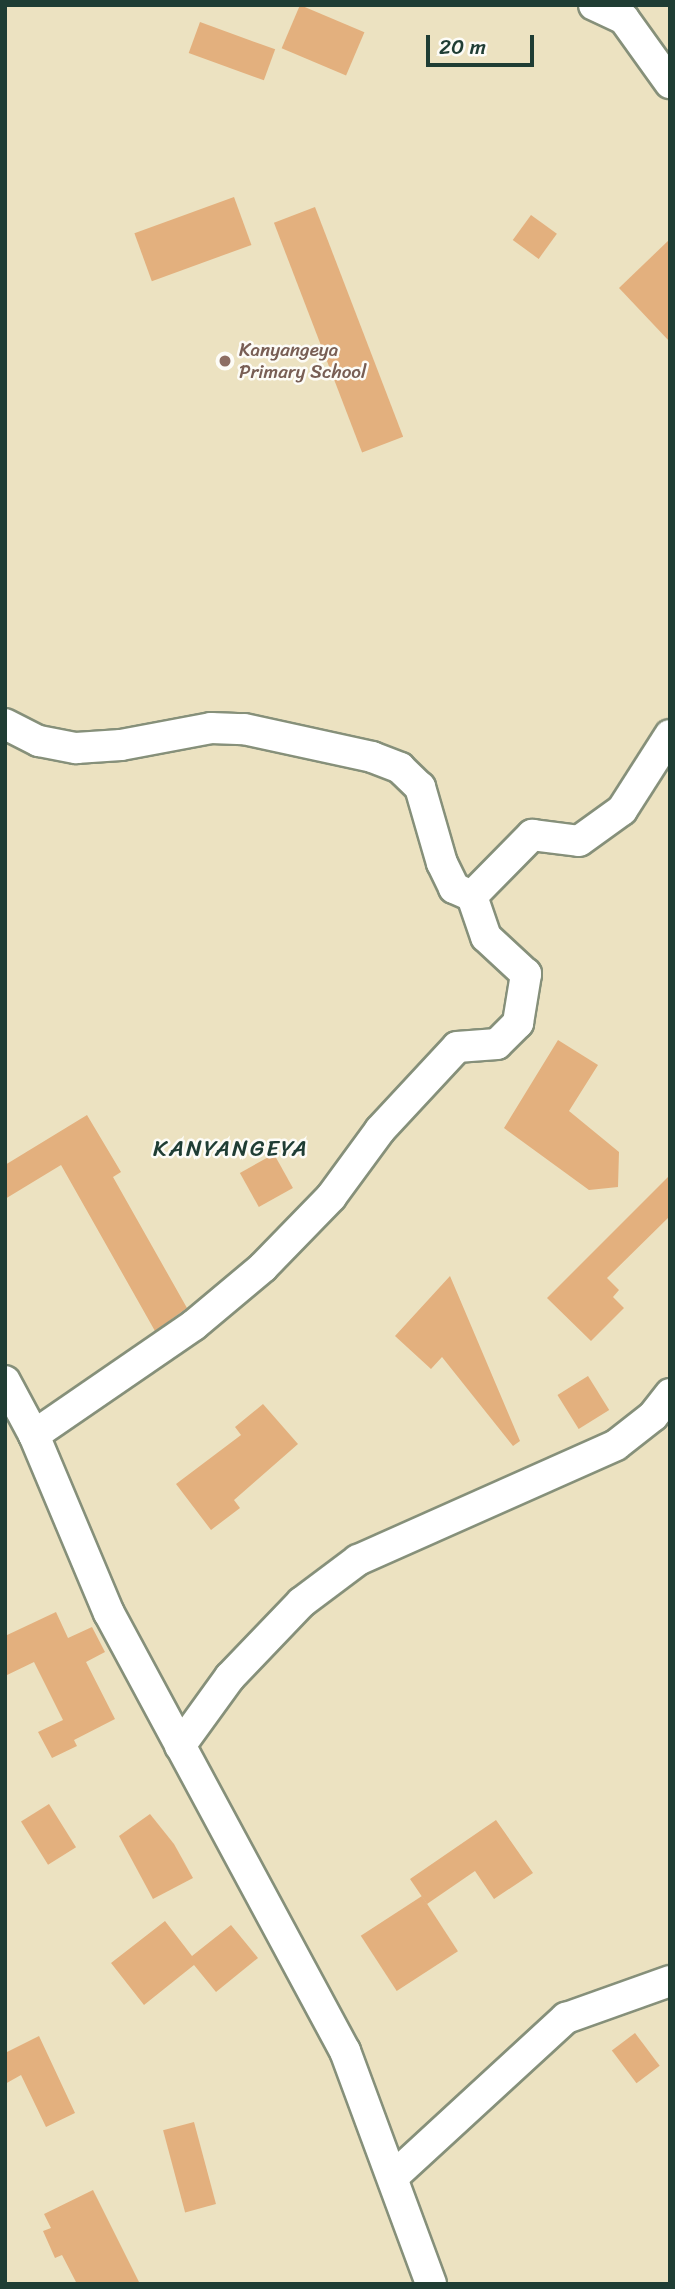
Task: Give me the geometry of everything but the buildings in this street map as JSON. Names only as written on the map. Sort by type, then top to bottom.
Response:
[{"type":"street","points":[[594,5],[624,19],[670,83]]},
{"type":"street","points":[[5,724],[39,741],[76,748],[233,729],[372,757],[400,768],[420,787],[442,863],[454,888],[472,896],[486,937],[526,974],[518,1023],[497,1044],[457,1047],[380,1130],[331,1197],[263,1267],[194,1325],[34,1435]]},
{"type":"street","points":[[472,896],[532,835],[579,841],[622,810],[669,734]]},
{"type":"street","points":[[5,1381],[34,1435],[109,1613],[345,2051],[394,2176],[431,2284]]},
{"type":"street","points":[[180,1746],[230,1677],[302,1602],[358,1560],[616,1445],[653,1416],[670,1394]]},
{"type":"street","points":[[394,2176],[566,2018],[670,1981]]},
{"type":"place","name":"Kanyangeya Primary School","points":[[225,361]]},
{"type":"district","name":"KANYANGEYA","points":[[231,1149]]}]
